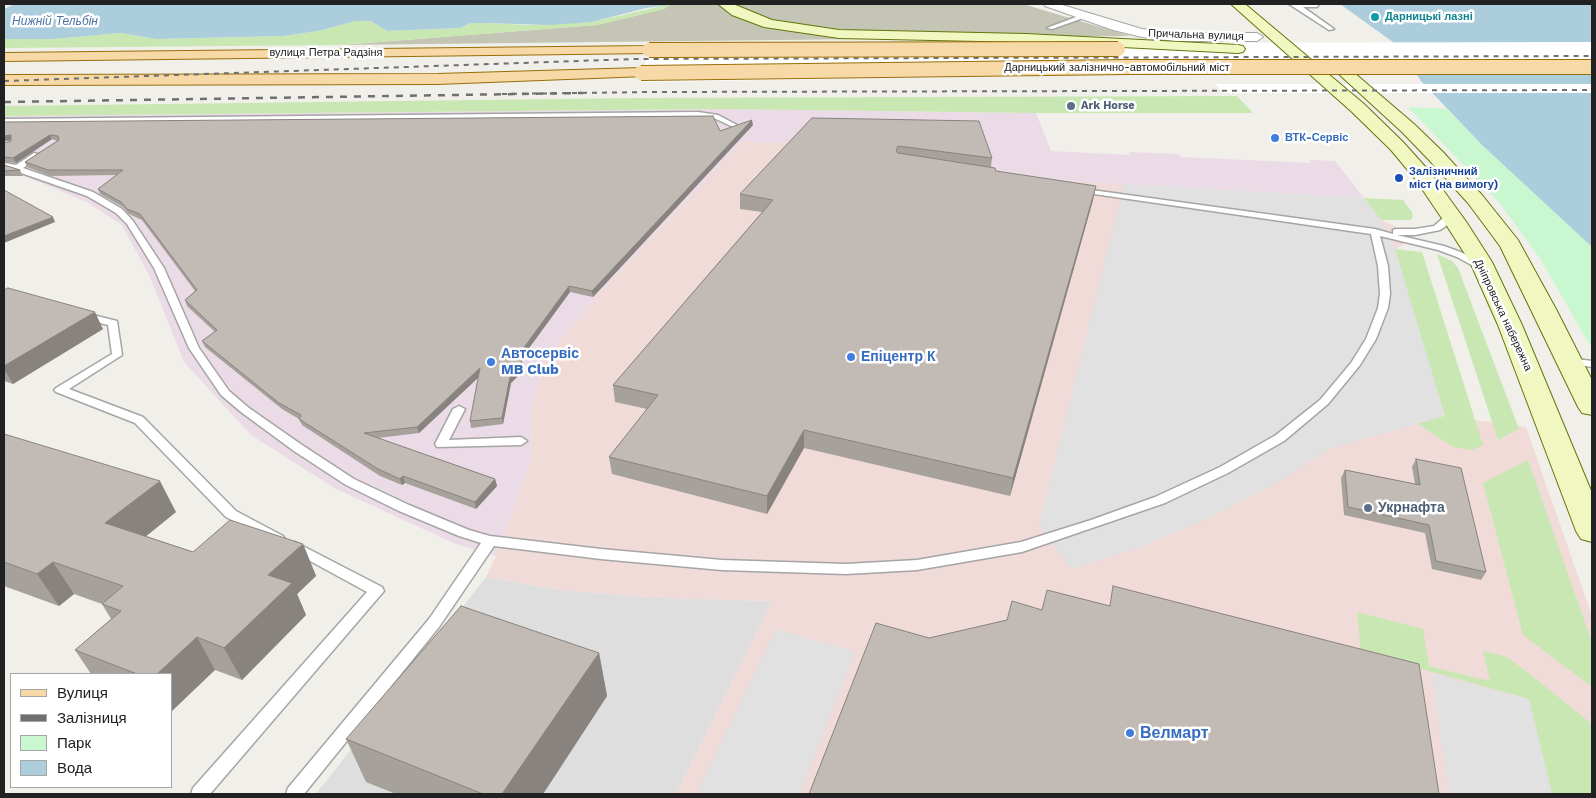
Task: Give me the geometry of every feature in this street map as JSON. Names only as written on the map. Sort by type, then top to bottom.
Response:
[{"type":"main road","points":[[724,4],[737,12],[768,24],[839,34],[1026,38],[1238,50]]},
{"type":"main road","points":[[1259,4],[1394,114],[1475,199],[1510,245],[1529,279],[1592,407]]},
{"type":"main road","points":[[1238,14],[1257,37],[1298,49]]},
{"type":"main road","name":"Дніпровська набережна","points":[[1238,14],[1298,49],[1397,146],[1423,176],[1450,215],[1483,268],[1529,371],[1592,531]]},
{"type":"main road","name":"Дарницький залізнично-автомобільний міст","points":[[649,50],[1298,49]]},
{"type":"main road","name":"вулиця Петра Радзіня","points":[[4,57],[649,50]]},
{"type":"main road","name":"Дарницький залізнично-автомобільний міст","points":[[642,73],[1128,67],[1592,67]]},
{"type":"main road","name":"вулиця Петра Радзіня","points":[[4,80],[437,79],[642,73]]},
{"type":"street","name":"Причальна вулиця","points":[[1049,4],[1126,30],[1156,36],[1257,37]]},
{"type":"lane","points":[[1294,4],[1317,5]]},
{"type":"lane","points":[[1294,4],[1330,29]]},
{"type":"lane","points":[[1050,28],[1084,16]]},
{"type":"lane","points":[[4,122],[698,114],[716,116],[733,125]]},
{"type":"lane","points":[[17,168],[48,148]]},
{"type":"lane","points":[[4,165],[90,194],[119,211],[130,223],[159,268],[194,348],[225,392],[245,410],[350,482],[404,508],[464,533],[490,541],[722,566],[846,569],[916,566],[1022,547],[1160,500],[1224,470],[1280,438],[1324,402],[1356,365],[1371,339],[1383,308],[1385,294],[1383,266],[1374,232]]},
{"type":"lane","points":[[1070,189],[1374,232],[1441,248],[1460,255],[1483,268]]},
{"type":"lane","points":[[1374,232],[1415,232],[1437,228],[1450,215]]},
{"type":"lane","points":[[75,314],[113,323],[117,355],[60,390],[139,420],[231,514],[377,591],[199,794]]},
{"type":"lane","points":[[1569,360],[1592,364]]},
{"type":"lane","points":[[460,409],[441,444],[521,441]]},
{"type":"lane","points":[[294,794],[434,623],[490,541]]},
{"type":"shaded area","points":[[670,4],[1023,4],[1130,36],[340,45],[597,25],[664,9]]},
{"type":"shaded area","points":[[719,109],[1036,113],[1051,151],[1130,155],[1129,152],[1178,154],[1181,157],[1312,163],[1310,160],[1335,161],[1364,198],[1035,179],[837,143],[741,142],[597,296],[544,360],[532,406],[531,460],[496,556],[456,544],[336,489],[251,435],[184,362],[150,277],[122,225],[87,202],[20,174],[4,171],[4,116]]},
{"type":"shaded area","points":[[741,142],[838,143],[1035,179],[1364,198],[1381,220],[1395,226],[1406,238],[1403,245],[1395,249],[1445,416],[1526,427],[1592,616],[1592,794],[676,794],[772,601],[663,598],[560,590],[486,577],[496,556],[531,460],[532,406],[544,360],[597,296]]},
{"type":"shaded area","points":[[1124,184],[1364,198],[1381,220],[1395,249],[1445,416],[1329,449],[1270,487],[1203,521],[1136,549],[1072,569],[1039,525]]},
{"type":"shaded area","points":[[486,577],[560,590],[663,598],[772,601],[676,794],[316,794]]},
{"type":"shaded area","points":[[776,629],[855,652],[800,794],[696,794]]},
{"type":"shaded area","points":[[1431,673],[1529,699],[1552,794],[1449,794]]},
{"type":"green space","points":[[662,4],[671,4],[664,9],[597,25],[340,45],[4,48],[4,39],[54,39],[120,33],[156,39],[283,36],[318,31],[356,21],[371,21],[387,31],[460,28],[471,23],[527,25],[592,22],[667,5]]},
{"type":"green space","points":[[1237,96],[1253,113],[1036,113],[719,109],[4,116],[4,106],[637,98]]},
{"type":"green space","points":[[1408,107],[1447,109],[1482,145],[1592,247],[1592,349],[1541,260],[1498,201]]},
{"type":"green space","points":[[1364,198],[1403,200],[1413,216],[1411,220],[1381,220]]},
{"type":"green space","points":[[1395,249],[1422,252],[1483,445],[1472,450],[1453,447],[1417,423],[1444,416]]},
{"type":"green space","points":[[1437,254],[1452,261],[1458,268],[1519,429],[1498,440]]},
{"type":"green space","points":[[1528,460],[1592,642],[1592,687],[1523,635],[1483,483]]},
{"type":"green space","points":[[1357,612],[1423,629],[1429,666],[1490,681],[1483,651],[1507,657],[1531,675],[1592,724],[1592,794],[1552,794],[1529,699],[1361,652]]},
{"type":"water","name":"Нижній Тельбін","points":[[15,4],[669,5],[646,8],[592,22],[549,25],[471,23],[460,28],[387,31],[371,21],[356,21],[318,31],[283,36],[156,39],[120,33],[54,39],[4,39],[4,9]]},
{"type":"water","points":[[1340,4],[1592,4],[1592,247],[1482,145],[1421,81],[1397,45]]},
{"type":"pier","points":[[1592,42],[1592,74],[1091,75],[640,82],[651,44]]},
{"type":"pier","points":[[1215,84],[1592,84],[1592,93],[1224,93]]},
{"type":"building","points":[[713,116],[720,131],[752,120],[592,291],[569,286],[520,353],[522,365],[510,377],[502,418],[470,421],[480,368],[417,427],[364,433],[495,479],[475,502],[403,476],[400,479],[378,469],[299,419],[301,415],[279,403],[202,341],[217,330],[185,300],[197,290],[140,214],[127,209],[121,202],[98,189],[123,170],[48,170],[25,162],[59,140],[58,136],[50,135],[13,158],[4,157],[4,143],[11,141],[11,135],[4,136],[4,122]]},
{"type":"building","name":"Епіцентр К","points":[[812,118],[979,121],[992,158],[898,146],[896,151],[898,153],[995,168],[996,171],[1096,186],[1013,478],[804,430],[767,496],[609,457],[658,395],[613,385],[773,200],[740,194]]},
{"type":"building","points":[[4,165],[20,170],[4,171]]},
{"type":"building","points":[[4,190],[53,217],[4,236]]},
{"type":"building","points":[[8,288],[95,312],[4,366],[4,290]]},
{"type":"building","points":[[4,434],[160,481],[105,523],[193,552],[230,520],[303,544],[268,575],[292,583],[224,648],[197,637],[158,673],[134,673],[75,650],[121,611],[102,604],[123,586],[53,562],[37,574],[4,562]]},
{"type":"building","points":[[1416,459],[1461,468],[1486,572],[1436,561],[1429,525],[1348,507],[1345,470],[1420,485]]},
{"type":"building","name":"Велмарт","points":[[1113,586],[1419,664],[1439,794],[809,794],[876,623],[929,638],[1007,620],[1012,601],[1042,610],[1047,590],[1110,606]]},
{"type":"building","points":[[461,606],[599,653],[502,794],[483,794],[346,739]]},
{"type":"railway","points":[[4,81],[635,59],[1592,56]]},
{"type":"railway","points":[[502,94],[1592,90]]},
{"type":"railway","points":[[4,102],[583,93]]},
{"type":"place","name":"Дарницькі лазні","points":[[1375,17]]},
{"type":"place","name":"Ark Horse","points":[[1071,106]]},
{"type":"place","name":"ВТК-Сервіс","points":[[1275,138]]},
{"type":"place","name":"Залізничний міст (на вимогу)","points":[[1399,178]]},
{"type":"place","name":"Епіцентр К","points":[[851,357]]},
{"type":"place","name":"Автосервіс MB Club","points":[[491,362]]},
{"type":"place","name":"Укрнафта","points":[[1368,508]]},
{"type":"place","name":"Велмарт","points":[[1130,733]]}]
